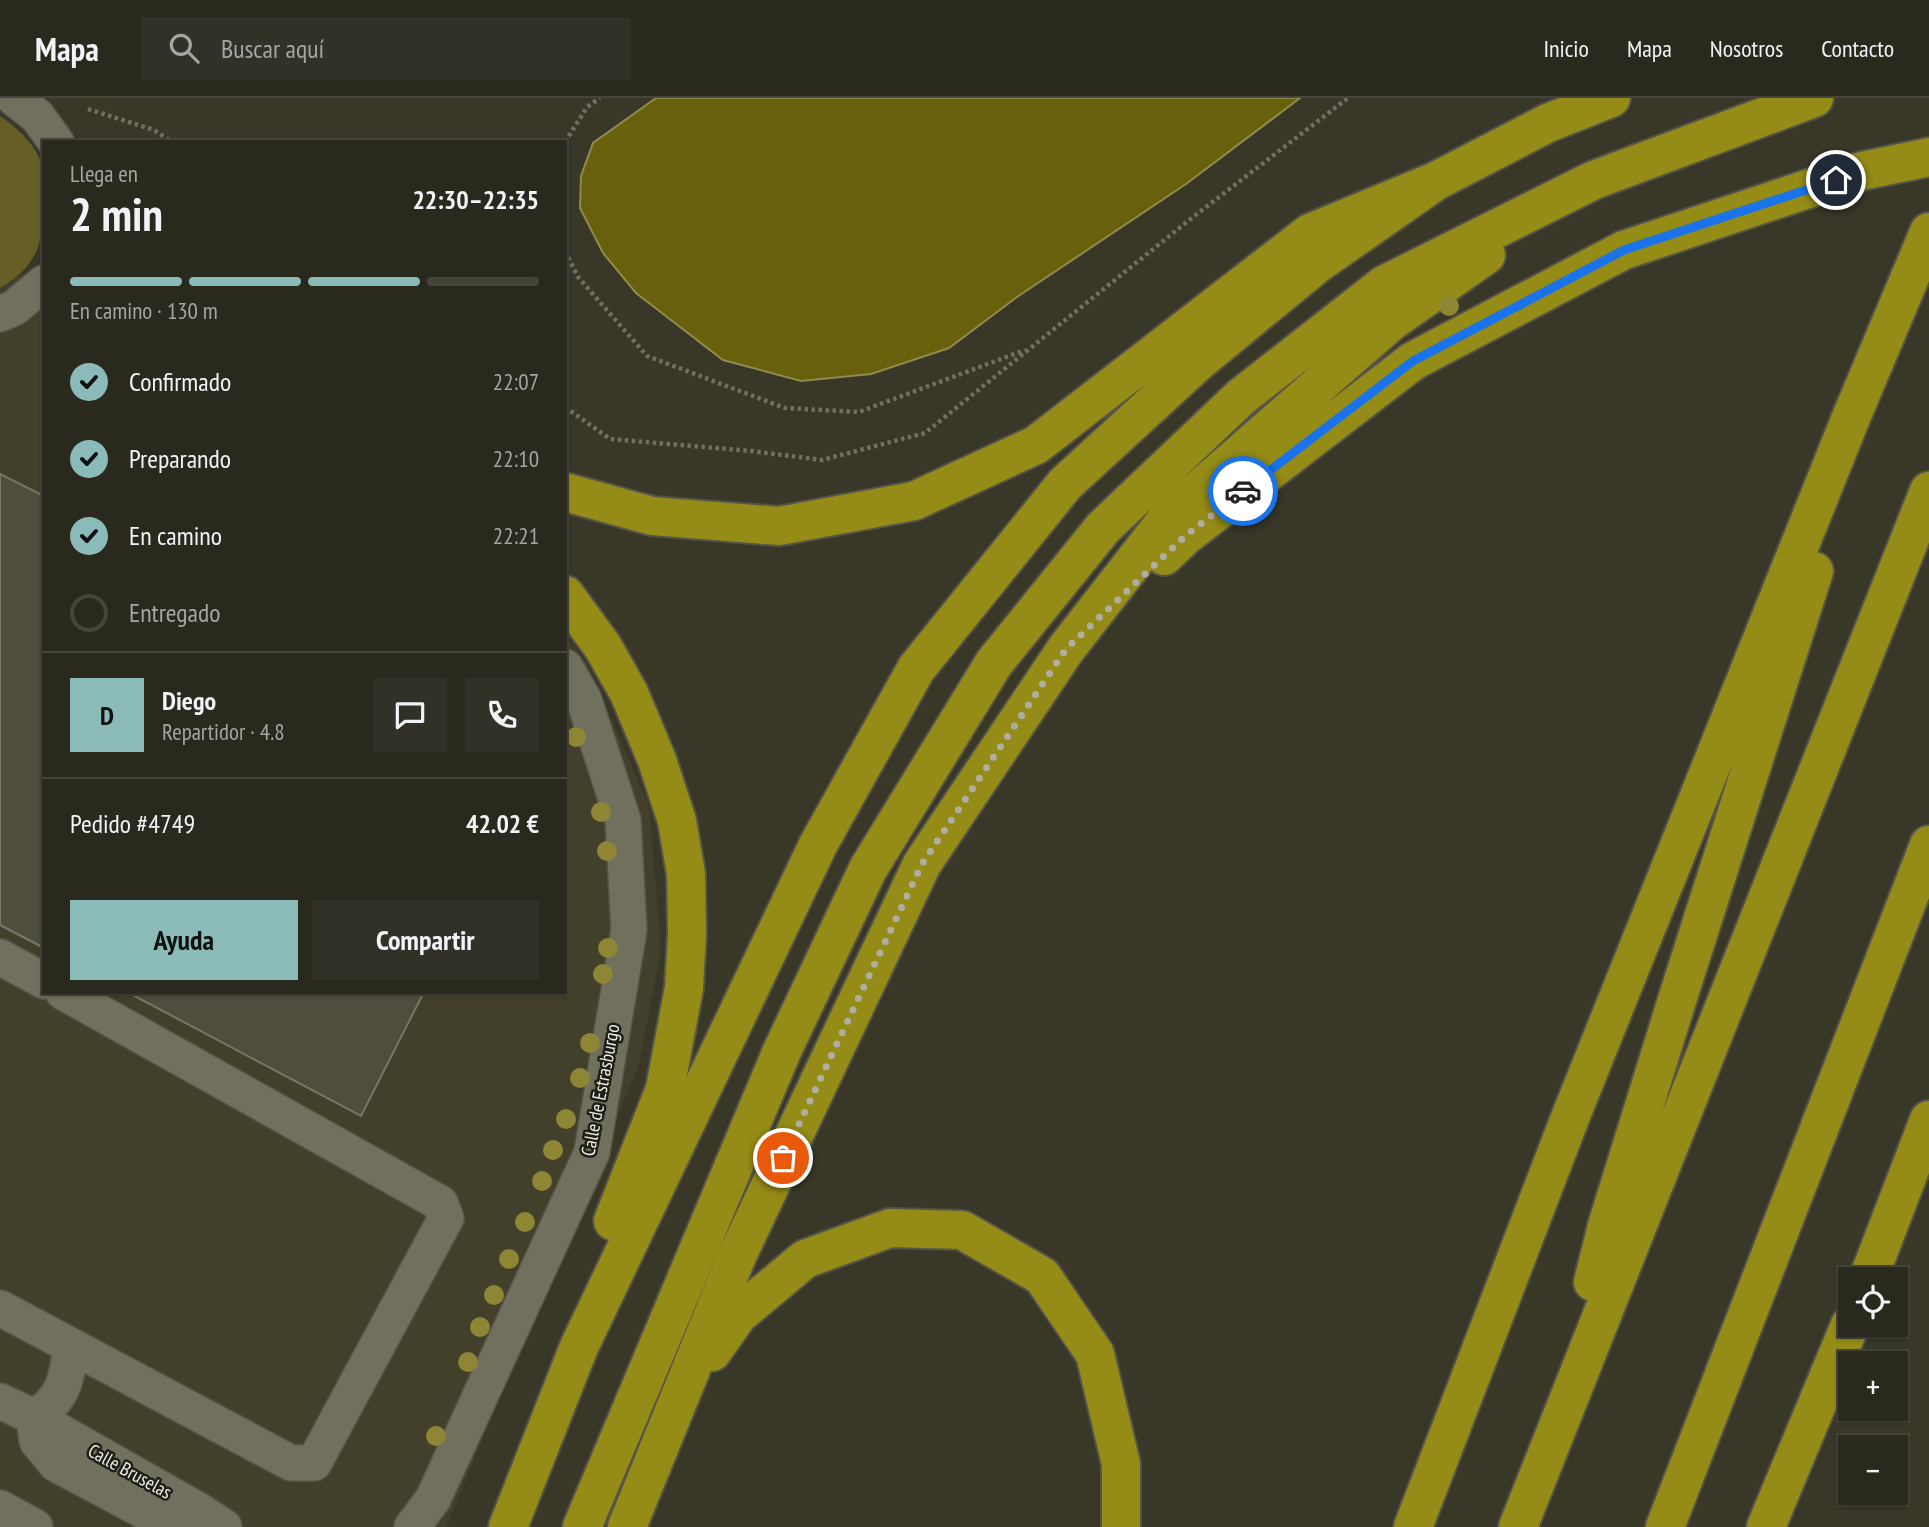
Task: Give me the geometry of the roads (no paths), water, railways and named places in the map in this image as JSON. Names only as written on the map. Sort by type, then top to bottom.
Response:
[{"type":"highway","points":[[567,493],[652,516],[779,526],[914,501],[1036,445],[1310,233],[1436,181],[1548,123],[1611,98]]},
{"type":"highway","points":[[582,1527],[782,1051],[863,881],[994,663],[1103,528],[1241,397],[1384,285],[1594,180],[1814,98]]},
{"type":"highway","points":[[1066,649],[1185,536],[1413,361],[1624,250],[1863,171],[1929,157]]},
{"type":"highway","points":[[627,1527],[737,1256],[922,864],[1066,649],[1171,514],[1392,321],[1594,180]]},
{"type":"highway","points":[[508,1527],[579,1347],[818,845],[916,669],[1065,484],[1199,361],[1307,273],[1436,181]]},
{"type":"highway","points":[[1413,1527],[1570,1118],[1850,420],[1929,232]]},
{"type":"highway","points":[[1550,1446],[1611,1213],[1815,568],[1850,420]]},
{"type":"highway","points":[[1518,1527],[1929,491]]},
{"type":"highway","points":[[567,598],[603,647],[629,693],[657,760],[677,821],[686,874],[687,933],[684,988],[665,1089],[599,1257],[579,1347]]},
{"type":"highway","points":[[1665,1527],[1929,845]]},
{"type":"highway","points":[[1873,1267],[1929,1120]]},
{"type":"highway","points":[[680,1399],[738,1315],[805,1259],[890,1228],[962,1230],[1042,1276],[1095,1354],[1121,1464],[1121,1527]]},
{"type":"highway","points":[[1766,1527],[1846,1337]]},
{"type":"highway","points":[[1780,1527],[1847,1337]]},
{"type":"street","points":[[15,98],[37,116],[55,140]]},
{"type":"street","points":[[19,309],[42,285]]},
{"type":"street","name":"Calle de Estrasburgo","points":[[412,1527],[433,1499],[592,1152],[629,930],[623,820],[584,700],[567,670]]},
{"type":"street","points":[[0,957],[42,980]]},
{"type":"street","points":[[0,1308],[291,1463],[314,1463],[446,1218],[440,1203],[67,994]]},
{"type":"street","points":[[12,1409],[54,1402],[64,1384],[71,1346]]},
{"type":"street","name":"Calle Bruselas","points":[[12,1409],[55,1464],[174,1527]]},
{"type":"street","name":"Calle Bruselas","points":[[12,1409],[225,1527]]},
{"type":"street","points":[[0,1508],[35,1527]]}]
